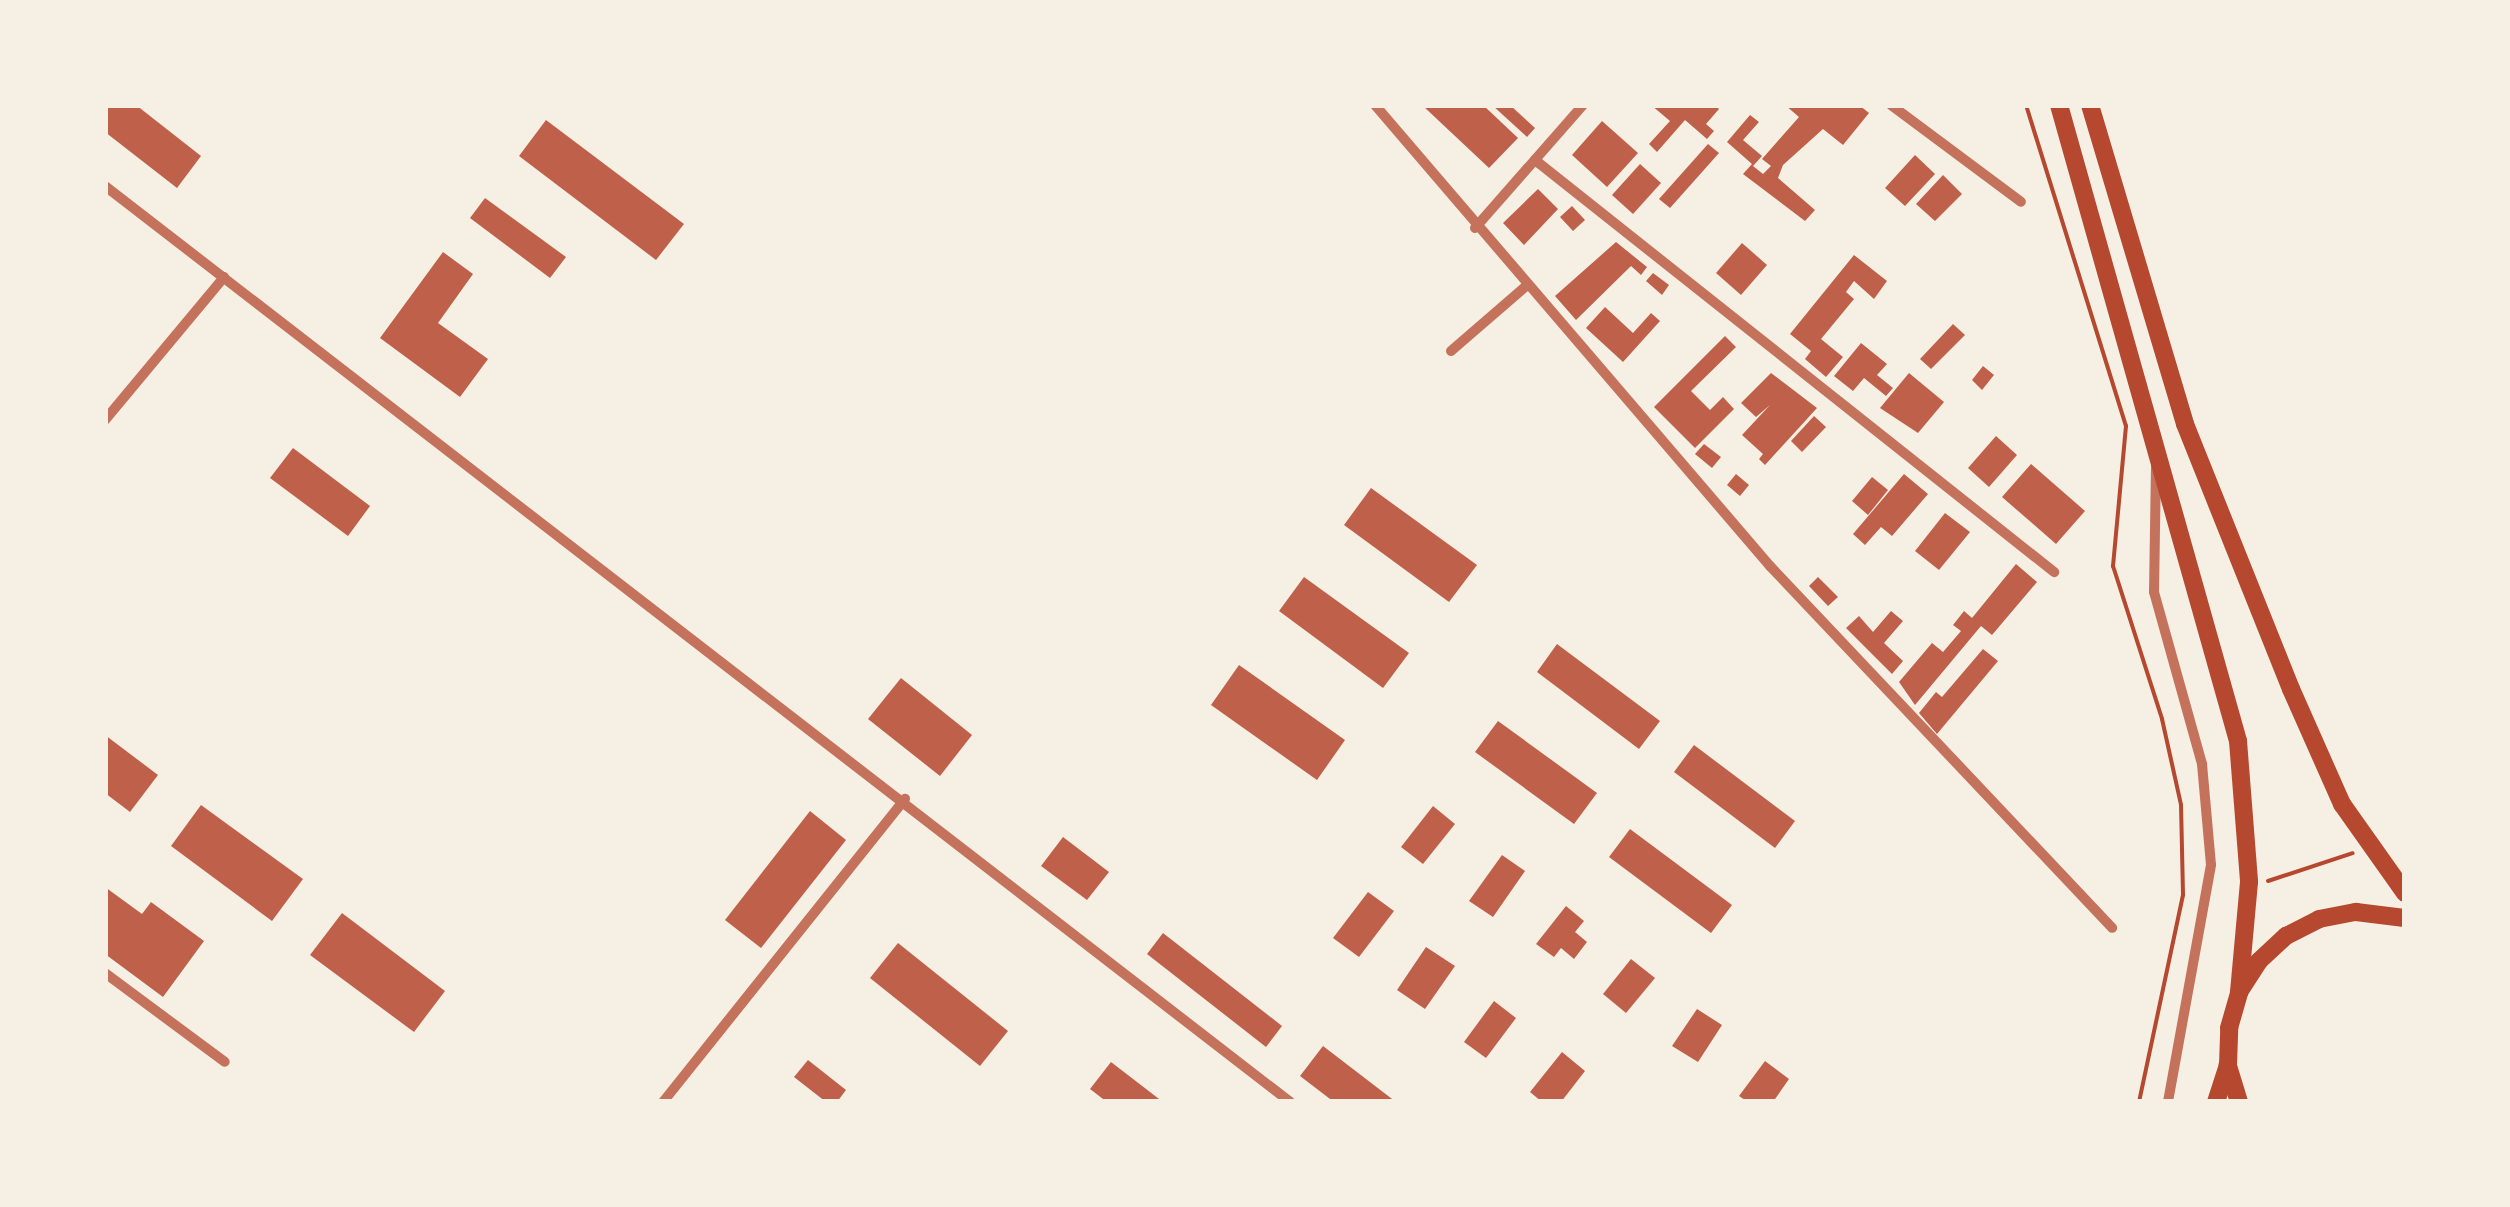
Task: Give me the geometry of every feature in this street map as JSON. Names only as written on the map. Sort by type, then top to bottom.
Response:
[{"type":"main road","points":[[2058,105],[2238,740],[2249,882],[2239,992],[2228,1065],[2216,1102]]},
{"type":"main road","points":[[2090,105],[2186,424],[2310,735],[2367,844],[2405,893]]},
{"type":"main road","points":[[2239,992],[2271,947],[2302,926],[2356,912],[2405,918]]},
{"type":"main road","points":[[2228,1065],[2238,1102]]},
{"type":"street","points":[[1376,105],[1475,228],[1770,566],[2112,928]]},
{"type":"street","points":[[1475,228],[1583,105]]},
{"type":"street","points":[[1892,105],[2021,202]]},
{"type":"street","points":[[1535,160],[2054,572]]},
{"type":"street","points":[[105,186],[906,800],[1290,1102]]},
{"type":"street","points":[[105,420],[224,278]]},
{"type":"street","points":[[1451,352],[1526,286]]},
{"type":"street","points":[[2156,450],[2154,592],[2208,794],[2210,882],[2168,1102]]},
{"type":"street","points":[[663,1102],[906,800]]},
{"type":"street","points":[[105,973],[226,1062]]},
{"type":"path","points":[[2026,105],[2126,426],[2113,566],[2174,765],[2184,883],[2139,1102]]},
{"type":"path","points":[[2249,882],[2310,870],[2367,844]]},
{"type":"path","points":[[2184,883],[2210,882]]},
{"type":"building","points":[[105,105],[136,105],[201,156],[177,188],[105,132]]},
{"type":"building","points":[[1422,105],[1483,105],[1518,138],[1489,168]]},
{"type":"building","points":[[1492,105],[1510,105],[1535,128],[1527,137]]},
{"type":"building","points":[[1651,105],[1715,105],[1719,109],[1706,124],[1714,131],[1707,139],[1685,120],[1657,152],[1649,144],[1670,121]]},
{"type":"building","points":[[1785,105],[1859,105],[1869,113],[1843,145],[1823,129],[1783,165],[1778,178],[1815,210],[1805,221],[1743,174],[1752,164],[1727,142],[1750,115],[1759,122],[1743,140],[1762,156],[1753,166],[1763,174],[1771,166],[1762,159],[1799,117]]},
{"type":"building","points":[[546,120],[684,224],[656,260],[519,156]]},
{"type":"building","points":[[1602,121],[1638,153],[1607,187],[1572,155]]},
{"type":"building","points":[[1708,144],[1719,153],[1670,208],[1659,199]]},
{"type":"building","points":[[1915,155],[1935,174],[1905,206],[1885,188]]},
{"type":"building","points":[[1640,164],[1661,183],[1633,214],[1612,195]]},
{"type":"building","points":[[1943,175],[1962,194],[1935,221],[1916,204]]},
{"type":"building","points":[[1538,189],[1558,209],[1524,245],[1503,223]]},
{"type":"building","points":[[485,198],[566,257],[550,278],[470,218]]},
{"type":"building","points":[[1572,206],[1585,220],[1573,231],[1560,217]]},
{"type":"building","points":[[1616,242],[1647,267],[1641,275],[1631,266],[1576,320],[1555,296]]},
{"type":"building","points":[[1742,243],[1767,265],[1741,295],[1716,273]]},
{"type":"building","points":[[443,252],[473,274],[438,323],[488,359],[460,397],[380,338]]},
{"type":"building","points":[[1854,255],[1887,281],[1874,299],[1854,281],[1846,292],[1854,299],[1821,339],[1843,357],[1826,377],[1805,359],[1811,351],[1790,334]]},
{"type":"building","points":[[1653,273],[1669,285],[1662,295],[1646,281]]},
{"type":"building","points":[[1605,307],[1633,333],[1651,313],[1660,321],[1623,362],[1586,328]]},
{"type":"building","points":[[1953,324],[1965,335],[1931,369],[1920,359]]},
{"type":"building","points":[[1725,336],[1736,347],[1691,391],[1710,410],[1723,397],[1734,409],[1695,448],[1654,407]]},
{"type":"building","points":[[1861,343],[1887,364],[1877,375],[1893,388],[1886,396],[1864,378],[1853,391],[1834,376]]},
{"type":"building","points":[[1983,366],[1994,375],[1982,390],[1972,380]]},
{"type":"building","points":[[1771,373],[1817,408],[1765,465],[1759,459],[1763,454],[1742,435],[1770,405],[1756,417],[1741,403]]},
{"type":"building","points":[[1909,373],[1944,402],[1918,433],[1880,408]]},
{"type":"building","points":[[1814,416],[1826,427],[1802,452],[1791,441]]},
{"type":"building","points":[[1996,436],[2017,455],[1989,487],[1968,468]]},
{"type":"building","points":[[1704,444],[1721,457],[1712,468],[1695,454]]},
{"type":"building","points":[[293,448],[370,506],[348,536],[270,478]]},
{"type":"building","points":[[2031,464],[2085,511],[2056,544],[2002,497]]},
{"type":"building","points":[[1736,474],[1749,485],[1740,496],[1727,485]]},
{"type":"building","points":[[1904,474],[1928,494],[1892,536],[1881,527],[1865,545],[1853,534]]},
{"type":"building","points":[[1872,477],[1888,490],[1868,515],[1852,501]]},
{"type":"building","points":[[1371,488],[1477,565],[1449,602],[1344,525]]},
{"type":"building","points":[[1945,513],[1970,532],[1939,570],[1915,551]]},
{"type":"building","points":[[2016,564],[2037,582],[1992,635],[1981,626],[1915,705],[1899,682],[1932,643],[1943,652],[1961,631],[1953,625],[1964,611],[1972,618]]},
{"type":"building","points":[[1304,577],[1409,653],[1383,688],[1279,611]]},
{"type":"building","points":[[1818,577],[1838,597],[1828,606],[1809,586]]},
{"type":"building","points":[[1891,611],[1903,621],[1884,643],[1903,661],[1892,674],[1846,628],[1859,616],[1873,632]]},
{"type":"building","points":[[1557,644],[1660,721],[1639,749],[1537,672]]},
{"type":"building","points":[[1983,649],[1998,661],[1937,734],[1919,713],[1936,692],[1942,697]]},
{"type":"building","points":[[1239,665],[1345,740],[1317,780],[1211,705]]},
{"type":"building","points":[[901,678],[972,735],[940,776],[868,719]]},
{"type":"building","points":[[1498,721],[1597,793],[1574,824],[1475,752]]},
{"type":"building","points":[[105,735],[158,775],[130,812],[105,793]]},
{"type":"building","points":[[1694,745],[1795,821],[1775,848],[1674,772]]},
{"type":"building","points":[[201,805],[303,879],[272,921],[171,846]]},
{"type":"building","points":[[1433,806],[1455,824],[1423,864],[1401,847]]},
{"type":"building","points":[[810,811],[846,840],[761,948],[725,920]]},
{"type":"building","points":[[1630,829],[1732,905],[1711,933],[1609,857]]},
{"type":"building","points":[[1063,837],[1109,872],[1087,900],[1041,866]]},
{"type":"building","points":[[1502,855],[1525,871],[1493,917],[1469,901]]},
{"type":"building","points":[[105,887],[142,914],[151,902],[204,941],[163,997],[105,954]]},
{"type":"building","points":[[1368,892],[1394,911],[1359,957],[1333,938]]},
{"type":"building","points":[[1566,906],[1584,921],[1575,932],[1587,942],[1574,959],[1561,948],[1554,957],[1536,944]]},
{"type":"building","points":[[342,913],[445,991],[414,1032],[310,955]]},
{"type":"building","points":[[1163,933],[1282,1026],[1266,1047],[1147,954]]},
{"type":"building","points":[[898,943],[1008,1031],[980,1066],[870,978]]},
{"type":"building","points":[[1426,947],[1455,966],[1425,1009],[1397,990]]},
{"type":"building","points":[[1631,959],[1655,978],[1626,1013],[1603,994]]},
{"type":"building","points":[[1494,1001],[1516,1018],[1486,1058],[1464,1042]]},
{"type":"building","points":[[1697,1009],[1722,1025],[1698,1062],[1672,1046]]},
{"type":"building","points":[[1323,1046],[1396,1102],[1334,1102],[1300,1076]]},
{"type":"building","points":[[1562,1052],[1585,1071],[1561,1102],[1542,1102],[1530,1092]]},
{"type":"building","points":[[808,1060],[846,1090],[837,1102],[826,1102],[794,1077]]},
{"type":"building","points":[[1765,1061],[1789,1079],[1773,1102],[1748,1102],[1739,1096]]},
{"type":"building","points":[[1111,1062],[1163,1102],[1107,1102],[1090,1089]]}]
